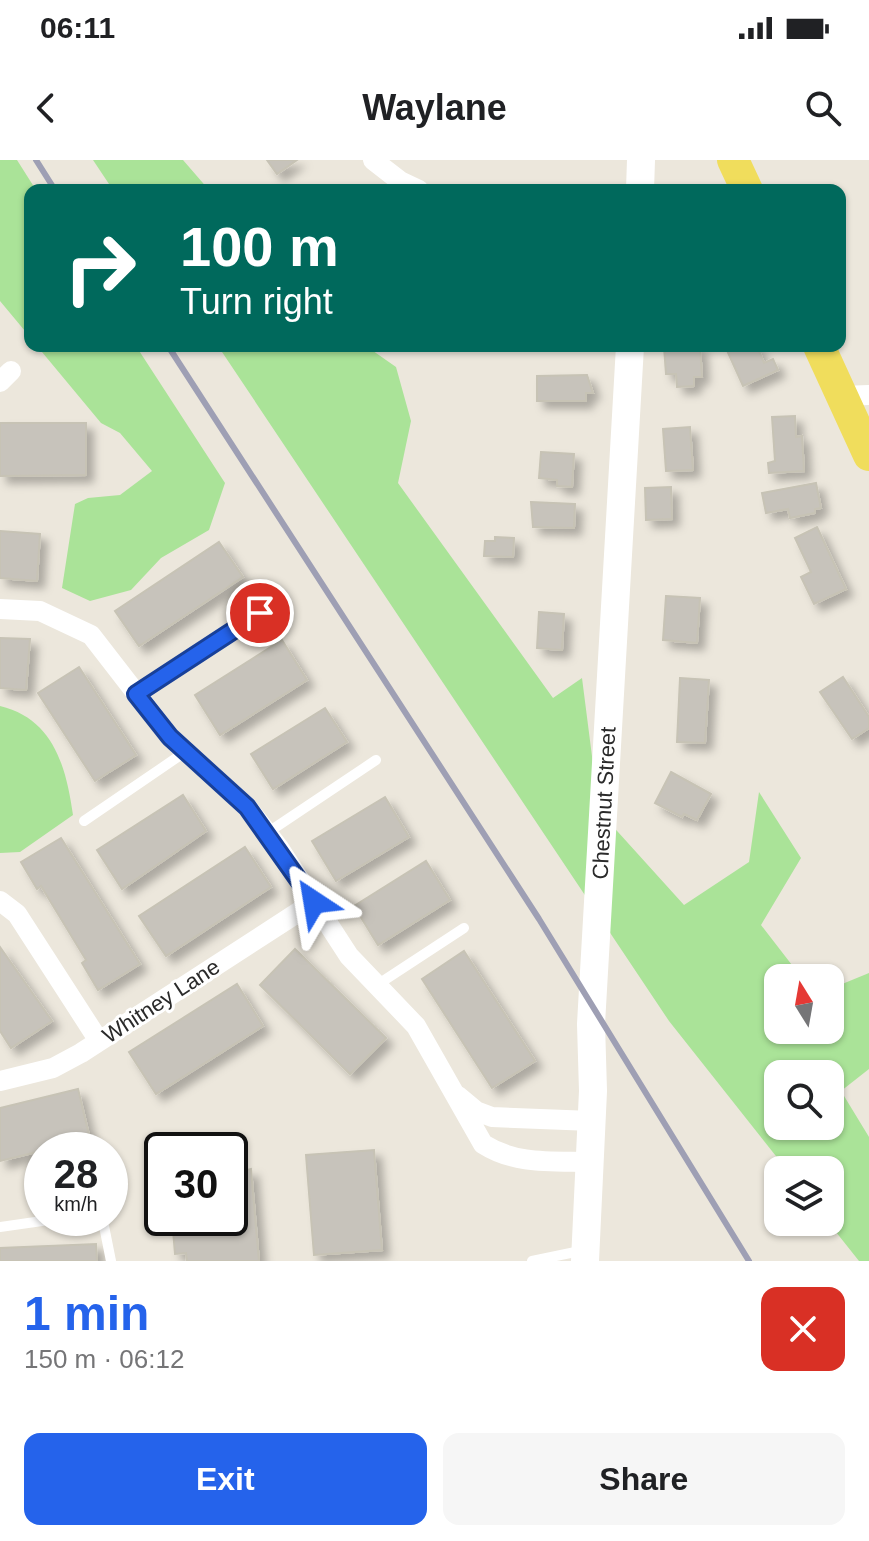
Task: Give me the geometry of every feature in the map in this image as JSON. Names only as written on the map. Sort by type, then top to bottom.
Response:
[{"type":"main road","points":[[733,160],[744,184]]},
{"type":"main road","points":[[823,352],[855,396],[869,455]]},
{"type":"street","points":[[373,160],[406,184]]},
{"type":"street","points":[[640,184],[641,160]]},
{"type":"street","name":"Chestnut Street","points":[[586,1255],[592,1121],[591,1024],[630,352]]},
{"type":"street","points":[[0,609],[40,611],[91,635],[185,752],[247,807],[349,956],[416,1026],[458,1096],[469,1126],[483,1144],[499,1154],[522,1161],[590,1162]]},
{"type":"street","points":[[0,901],[17,914],[99,1041]]},
{"type":"street","name":"Whitney Lane","points":[[0,1081],[53,1068],[314,902]]},
{"type":"street","points":[[458,1096],[476,1111],[492,1117],[592,1121]]},
{"type":"lane","points":[[136,694],[260,613]]},
{"type":"lane","points":[[84,821],[185,752]]},
{"type":"lane","points":[[267,833],[376,760]]},
{"type":"lane","points":[[377,985],[464,928]]},
{"type":"lane","points":[[0,1227],[24,1224]]},
{"type":"lane","points":[[106,1236],[111,1261]]},
{"type":"lane","points":[[532,1261],[586,1255]]},
{"type":"green space","points":[[0,160],[17,160],[32,184],[24,184],[24,330],[0,301]]},
{"type":"green space","points":[[93,160],[183,160],[204,184],[109,184]]},
{"type":"green space","points":[[42,352],[140,352],[225,483],[209,530],[161,558],[131,590],[90,601],[62,588],[75,504],[88,498],[120,495],[152,471],[120,433],[101,423]]},
{"type":"green space","points":[[222,352],[375,352],[396,367],[411,421],[398,483],[553,698],[582,678],[599,811],[684,905],[749,862],[759,792],[801,858],[761,925],[791,964],[764,964],[764,1044],[844,1044],[844,983],[869,973],[869,1069],[844,1089],[844,1060],[764,1060],[764,1140],[844,1140],[844,1096],[869,1137],[869,1261],[859,1261],[839,1236],[844,1236],[844,1156],[776,1156],[669,1021]]},
{"type":"green space","points":[[0,706],[18,712],[33,722],[54,747],[66,780],[73,815],[20,852],[0,853]]},
{"type":"building","points":[[267,160],[297,160],[277,174]]},
{"type":"building","points":[[664,352],[700,352],[702,377],[694,377],[694,386],[677,387],[676,374],[666,374]]},
{"type":"building","points":[[728,352],[759,352],[764,363],[773,359],[778,370],[743,386]]},
{"type":"building","points":[[587,375],[593,393],[586,393],[586,401],[537,401],[537,376]]},
{"type":"building","points":[[795,416],[796,437],[802,436],[804,471],[769,473],[768,463],[775,461],[772,417]]},
{"type":"building","points":[[0,423],[86,423],[86,475],[0,476]]},
{"type":"building","points":[[690,427],[693,470],[666,471],[663,429]]},
{"type":"building","points":[[541,452],[574,454],[572,487],[557,486],[557,480],[539,478]]},
{"type":"building","points":[[816,483],[821,508],[815,509],[815,513],[790,518],[788,509],[766,513],[762,493]]},
{"type":"building","points":[[671,487],[672,519],[646,520],[645,488]]},
{"type":"building","points":[[531,502],[575,504],[574,528],[533,527]]},
{"type":"building","points":[[817,527],[846,589],[814,604],[801,577],[811,572],[795,538]]},
{"type":"building","points":[[0,531],[40,534],[37,581],[0,578]]},
{"type":"building","points":[[495,537],[514,538],[513,557],[484,556],[485,541],[495,541]]},
{"type":"building","points":[[219,542],[243,577],[139,646],[115,611]]},
{"type":"building","points":[[666,596],[700,598],[697,643],[663,640]]},
{"type":"building","points":[[539,612],[564,614],[562,650],[537,648]]},
{"type":"building","points":[[0,638],[30,639],[26,690],[0,688]]},
{"type":"building","points":[[282,640],[307,680],[220,735],[195,695]]},
{"type":"building","points":[[79,667],[136,755],[95,781],[38,693]]},
{"type":"building","points":[[843,677],[869,717],[869,728],[852,739],[820,692]]},
{"type":"building","points":[[680,678],[709,680],[705,743],[677,742]]},
{"type":"building","points":[[325,708],[347,742],[273,789],[251,754]]},
{"type":"building","points":[[671,772],[711,794],[697,820],[684,814],[682,817],[655,803]]},
{"type":"building","points":[[183,795],[206,831],[122,889],[97,850]]},
{"type":"building","points":[[385,797],[409,837],[336,881],[312,841]]},
{"type":"building","points":[[61,838],[140,964],[98,990],[82,963],[86,960],[41,886],[37,889],[21,862]]},
{"type":"building","points":[[245,847],[271,887],[166,956],[139,916]]},
{"type":"building","points":[[426,861],[450,900],[378,945],[354,906]]},
{"type":"building","points":[[0,947],[52,1021],[11,1048],[0,1031]]},
{"type":"building","points":[[295,949],[386,1038],[350,1074],[260,985]]},
{"type":"building","points":[[464,951],[535,1061],[492,1088],[422,979]]},
{"type":"building","points":[[237,984],[263,1026],[156,1094],[129,1052]]},
{"type":"building","points":[[78,1089],[88,1132],[24,1132],[24,1155],[0,1161],[0,1108]]},
{"type":"building","points":[[374,1150],[382,1250],[314,1255],[306,1155]]},
{"type":"building","points":[[251,1169],[259,1261],[187,1261],[186,1253],[175,1254],[174,1236],[248,1236],[248,1170]]},
{"type":"building","points":[[96,1244],[97,1261],[0,1261],[0,1248]]},
{"type":"railway","points":[[36,160],[51,184]]},
{"type":"railway","points":[[172,352],[539,919],[749,1261]]},
{"type":"route","points":[[260,613],[136,694],[170,737],[247,807],[279,848],[314,902]]}]
